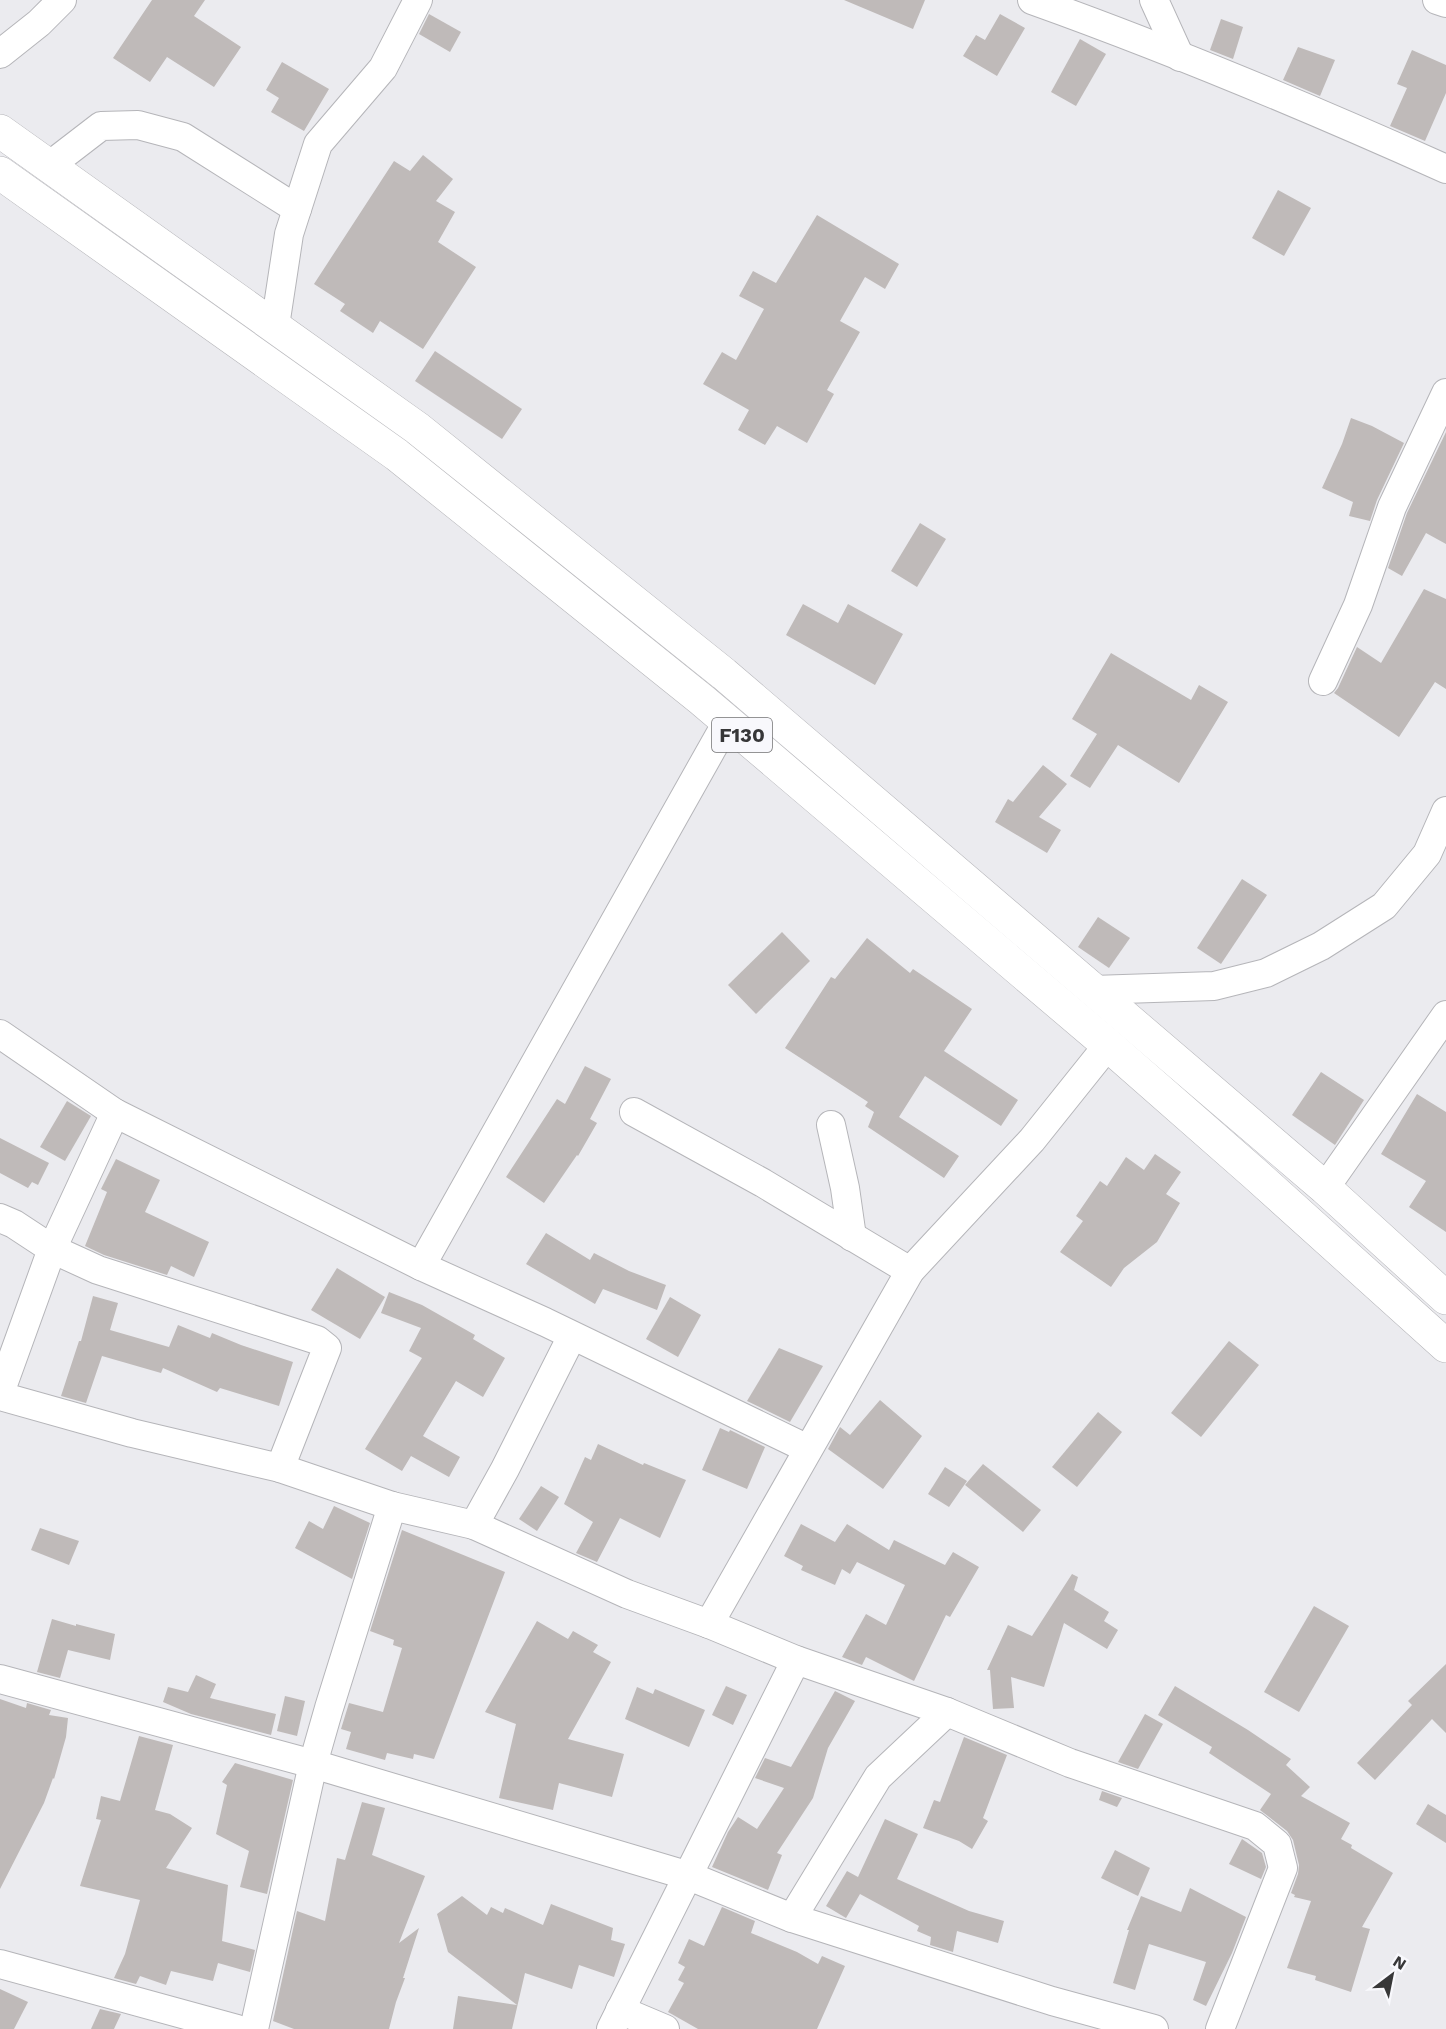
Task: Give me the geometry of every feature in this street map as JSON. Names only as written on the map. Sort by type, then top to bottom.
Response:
[{"type":"main road","name":"F130","points":[[0,131],[417,428],[724,674],[1325,1188],[1446,1298]]},
{"type":"main road","name":"F130","points":[[0,173],[397,455],[727,722],[1108,1045],[1446,1346]]},
{"type":"main road","points":[[831,811],[869,798]]},
{"type":"street","points":[[0,54],[39,23],[62,0]]},
{"type":"street","points":[[274,326],[289,234],[318,144],[383,68],[418,0]]},
{"type":"street","points":[[1032,0],[1074,6],[1180,57],[1370,135],[1446,169]]},
{"type":"street","points":[[1154,0],[1180,57]]},
{"type":"street","points":[[1437,0],[1446,3]]},
{"type":"street","points":[[49,166],[101,126],[138,125],[183,137],[297,209]]},
{"type":"street","points":[[1323,681],[1358,605],[1392,507],[1446,393]]},
{"type":"street","points":[[421,1266],[727,722]]},
{"type":"street","points":[[1094,990],[1214,986],[1266,973],[1321,946],[1384,906],[1427,854],[1446,811]]},
{"type":"street","points":[[1325,1188],[1446,1015]]},
{"type":"street","points":[[0,1034],[115,1113],[421,1266],[808,1449]]},
{"type":"street","points":[[708,1624],[910,1271],[1032,1140],[1108,1045]]},
{"type":"street","points":[[634,1112],[763,1183],[910,1271]]},
{"type":"street","points":[[115,1113],[52,1249],[0,1394],[132,1432],[280,1468],[392,1506],[474,1525],[627,1594],[796,1660],[947,1712],[1070,1763],[1255,1826],[1277,1844],[1283,1868],[1220,2029]]},
{"type":"street","points":[[831,1125],[845,1188],[852,1236]]},
{"type":"street","points":[[0,1218],[14,1224],[52,1249],[98,1270],[317,1340],[327,1348],[280,1468]]},
{"type":"street","points":[[474,1525],[572,1336]]},
{"type":"street","points":[[254,2029],[313,1764],[392,1506]]},
{"type":"street","points":[[665,2029],[616,2019],[796,1660]]},
{"type":"street","points":[[0,1679],[313,1764],[689,1876],[792,1918],[1052,2001],[1154,2029]]},
{"type":"street","points":[[792,1918],[878,1777],[947,1712]]},
{"type":"street","points":[[0,1964],[237,2029]]},
{"type":"building","points":[[152,0],[205,0],[194,16],[241,47],[214,87],[167,57],[150,82],[113,58]]},
{"type":"building","points":[[844,0],[925,0],[913,29]]},
{"type":"building","points":[[429,14],[461,32],[450,52],[419,34]]},
{"type":"building","points":[[1000,14],[1025,28],[997,76],[963,56],[976,35],[985,40]]},
{"type":"building","points":[[1221,19],[1243,27],[1233,59],[1210,50]]},
{"type":"building","points":[[1080,39],[1106,54],[1076,106],[1051,92]]},
{"type":"building","points":[[1298,47],[1335,60],[1320,96],[1283,80]]},
{"type":"building","points":[[1412,50],[1446,65],[1446,93],[1425,141],[1390,126],[1407,88],[1397,84]]},
{"type":"building","points":[[282,62],[329,89],[304,131],[271,112],[279,98],[266,90]]},
{"type":"building","points":[[423,155],[453,179],[436,201],[455,212],[438,242],[476,267],[423,349],[380,321],[373,333],[340,311],[345,304],[314,284],[394,161],[410,171]]},
{"type":"building","points":[[1278,190],[1311,208],[1284,256],[1252,238]]},
{"type":"building","points":[[817,215],[899,264],[885,289],[865,277],[840,321],[860,332],[827,390],[834,394],[807,443],[777,426],[765,445],[738,430],[749,410],[703,384],[722,352],[736,360],[764,309],[739,296],[753,271],[776,283]]},
{"type":"building","points":[[435,351],[522,409],[502,439],[415,381]]},
{"type":"building","points":[[1351,418],[1404,443],[1377,500],[1370,521],[1349,516],[1353,502],[1322,488]]},
{"type":"building","points":[[1446,432],[1446,544],[1426,533],[1402,576],[1388,568],[1407,513]]},
{"type":"building","points":[[920,523],[946,539],[917,587],[891,571]]},
{"type":"building","points":[[1424,589],[1446,599],[1446,689],[1435,682],[1399,737],[1334,693],[1357,647],[1381,663]]},
{"type":"building","points":[[803,604],[838,623],[848,604],[903,634],[875,685],[786,635]]},
{"type":"building","points":[[1111,653],[1191,700],[1199,685],[1228,702],[1179,783],[1118,745],[1090,788],[1070,776],[1097,734],[1072,719]]},
{"type":"building","points":[[1043,765],[1067,784],[1039,817],[1061,830],[1047,853],[995,822],[1008,799],[1013,802]]},
{"type":"building","points":[[1242,879],[1267,895],[1221,964],[1197,948]]},
{"type":"building","points":[[1098,917],[1130,938],[1109,968],[1078,947]]},
{"type":"building","points":[[782,932],[810,961],[756,1014],[728,985]]},
{"type":"building","points":[[867,938],[910,973],[913,969],[972,1009],[944,1051],[1018,1100],[1001,1126],[925,1076],[899,1117],[959,1156],[944,1178],[868,1127],[874,1112],[865,1106],[868,1102],[785,1048],[831,977],[835,979]]},
{"type":"building","points":[[585,1066],[611,1079],[590,1119],[597,1123],[578,1156],[544,1203],[506,1177],[557,1099],[565,1104]]},
{"type":"building","points":[[1321,1072],[1364,1100],[1335,1145],[1292,1115]]},
{"type":"building","points":[[1417,1094],[1446,1112],[1446,1232],[1409,1207],[1426,1181],[1381,1154]]},
{"type":"building","points":[[67,1101],[91,1116],[65,1161],[40,1147]]},
{"type":"building","points":[[0,1138],[49,1163],[38,1185],[32,1182],[28,1188],[0,1173]]},
{"type":"building","points":[[1155,1154],[1181,1172],[1166,1194],[1180,1203],[1157,1242],[1124,1268],[1111,1287],[1060,1252],[1083,1221],[1076,1216],[1100,1181],[1107,1186],[1126,1157],[1144,1170]]},
{"type":"building","points":[[116,1159],[160,1180],[145,1212],[209,1242],[194,1277],[171,1266],[167,1275],[104,1255],[85,1246],[107,1192],[101,1189]]},
{"type":"building","points":[[546,1233],[590,1260],[594,1253],[629,1271],[666,1285],[657,1310],[603,1289],[595,1304],[526,1264]]},
{"type":"building","points":[[337,1268],[385,1297],[360,1339],[311,1310]]},
{"type":"building","points":[[389,1292],[422,1305],[475,1335],[473,1339],[505,1358],[483,1397],[456,1381],[423,1436],[460,1457],[449,1477],[411,1456],[402,1471],[365,1449],[422,1358],[409,1351],[421,1328],[381,1313]]},
{"type":"building","points":[[93,1296],[118,1303],[110,1330],[169,1347],[178,1325],[210,1338],[212,1333],[293,1362],[279,1406],[220,1388],[217,1392],[163,1368],[161,1373],[102,1356],[86,1403],[61,1396],[79,1341],[81,1341]]},
{"type":"building","points":[[670,1297],[701,1315],[678,1357],[646,1339]]},
{"type":"building","points":[[1229,1341],[1259,1365],[1201,1437],[1171,1413]]},
{"type":"building","points":[[779,1348],[823,1366],[790,1422],[747,1401]]},
{"type":"building","points":[[880,1400],[922,1436],[883,1489],[828,1449],[840,1427],[850,1435]]},
{"type":"building","points":[[1098,1412],[1122,1432],[1077,1487],[1052,1467]]},
{"type":"building","points":[[720,1428],[729,1432],[730,1430],[765,1447],[747,1489],[702,1470]]},
{"type":"building","points":[[598,1444],[643,1465],[644,1463],[686,1480],[660,1538],[620,1518],[597,1562],[576,1553],[593,1522],[564,1504],[585,1457],[591,1460]]},
{"type":"building","points":[[983,1464],[1041,1510],[1023,1532],[965,1485]]},
{"type":"building","points":[[945,1467],[967,1481],[949,1507],[928,1494]]},
{"type":"building","points":[[541,1486],[559,1497],[537,1531],[519,1519]]},
{"type":"building","points":[[334,1506],[370,1523],[352,1579],[295,1548],[309,1521],[323,1529]]},
{"type":"building","points":[[801,1524],[835,1542],[847,1524],[889,1550],[894,1540],[945,1565],[953,1552],[979,1567],[950,1617],[946,1615],[914,1681],[866,1657],[862,1665],[842,1657],[866,1614],[886,1625],[905,1585],[857,1562],[850,1574],[842,1569],[835,1585],[801,1570],[803,1566],[784,1556]]},
{"type":"building","points":[[40,1528],[79,1541],[69,1565],[31,1550]]},
{"type":"building","points":[[402,1530],[505,1572],[434,1759],[414,1754],[413,1759],[387,1753],[385,1760],[346,1749],[351,1732],[341,1729],[349,1703],[383,1712],[402,1648],[393,1645],[394,1640],[370,1631]]},
{"type":"building","points":[[1072,1574],[1078,1577],[1074,1590],[1109,1612],[1104,1621],[1118,1630],[1107,1649],[1064,1623],[1044,1687],[1011,1677],[1014,1708],[993,1709],[990,1670],[987,1670],[1008,1625],[1032,1636]]},
{"type":"building","points":[[1314,1606],[1349,1626],[1299,1712],[1264,1692]]},
{"type":"building","points":[[52,1619],[115,1634],[110,1660],[68,1650],[60,1678],[37,1672]]},
{"type":"building","points":[[537,1621],[568,1639],[573,1631],[598,1645],[593,1652],[611,1662],[568,1739],[624,1754],[612,1797],[559,1783],[553,1810],[499,1798],[516,1724],[485,1712]]},
{"type":"building","points":[[1446,1664],[1446,1733],[1432,1719],[1375,1780],[1357,1763],[1412,1705],[1408,1701]]},
{"type":"building","points":[[196,1675],[216,1684],[210,1698],[276,1714],[271,1735],[191,1714],[163,1702],[168,1687],[188,1692]]},
{"type":"building","points":[[726,1686],[747,1695],[733,1725],[712,1715]]},
{"type":"building","points":[[1175,1686],[1291,1759],[1286,1765],[1310,1787],[1301,1796],[1350,1823],[1341,1839],[1352,1845],[1351,1848],[1393,1873],[1362,1927],[1370,1929],[1351,1992],[1315,1980],[1316,1976],[1287,1968],[1311,1901],[1294,1897],[1295,1895],[1291,1893],[1299,1865],[1293,1840],[1287,1831],[1260,1810],[1271,1794],[1209,1753],[1212,1747],[1158,1715]]},
{"type":"building","points":[[637,1687],[653,1694],[655,1689],[705,1710],[689,1747],[625,1719]]},
{"type":"building","points":[[835,1691],[855,1701],[828,1748],[813,1798],[777,1853],[782,1855],[768,1890],[712,1867],[728,1832],[738,1817],[757,1829],[784,1788],[755,1778],[765,1758],[791,1767]]},
{"type":"building","points":[[285,1696],[305,1701],[297,1736],[277,1731]]},
{"type":"building","points":[[0,1699],[26,1708],[27,1703],[51,1710],[49,1715],[68,1718],[66,1737],[54,1779],[0,1889]]},
{"type":"building","points":[[1145,1714],[1163,1724],[1138,1769],[1118,1762]]},
{"type":"building","points":[[139,1736],[173,1745],[155,1810],[170,1814],[192,1828],[166,1868],[228,1885],[222,1941],[255,1950],[250,1972],[218,1963],[213,1981],[171,1971],[166,1985],[140,1976],[136,1984],[114,1978],[125,1954],[140,1900],[80,1886],[101,1820],[96,1819],[101,1796],[120,1801]]},
{"type":"building","points":[[964,1737],[1007,1755],[983,1818],[988,1821],[972,1849],[959,1841],[923,1828],[934,1800],[940,1802]]},
{"type":"building","points":[[235,1763],[293,1780],[267,1894],[240,1887],[249,1851],[216,1834],[227,1785],[222,1782]]},
{"type":"building","points":[[1102,1791],[1122,1798],[1117,1807],[1099,1800]]},
{"type":"building","points":[[362,1802],[385,1808],[372,1855],[425,1876],[399,1943],[419,1928],[403,1978],[405,1978],[389,2029],[294,2029],[273,2021],[297,1911],[325,1921],[337,1858],[345,1860]]},
{"type":"building","points":[[1428,1804],[1446,1815],[1446,1843],[1416,1824]]},
{"type":"building","points":[[885,1819],[918,1834],[897,1879],[969,1911],[1004,1921],[998,1943],[957,1931],[953,1952],[930,1945],[931,1937],[917,1931],[919,1926],[860,1894],[846,1918],[826,1906],[847,1871],[858,1877]]},
{"type":"building","points":[[1242,1839],[1262,1853],[1266,1867],[1261,1879],[1229,1864]]},
{"type":"building","points":[[1115,1850],[1150,1868],[1138,1896],[1101,1878]]},
{"type":"building","points":[[1190,1888],[1246,1917],[1232,1953],[1206,2006],[1193,2000],[1206,1962],[1149,1944],[1135,1990],[1113,1983],[1129,1930],[1127,1930],[1141,1896],[1181,1912]]},
{"type":"building","points":[[462,1896],[487,1915],[491,1907],[503,1913],[505,1908],[543,1925],[551,1904],[613,1928],[611,1940],[625,1944],[614,1977],[579,1965],[572,1989],[525,1973],[512,2029],[453,2029],[458,1996],[517,2005],[448,1952],[437,1914]]},
{"type":"building","points":[[722,1907],[755,1921],[751,1933],[797,1952],[818,1964],[822,1956],[845,1966],[817,2029],[698,2029],[668,2012],[684,1983],[678,1980],[685,1967],[678,1963],[689,1939],[704,1946]]},
{"type":"building","points":[[0,1989],[28,2002],[14,2029],[0,2029]]},
{"type":"building","points":[[100,2009],[121,2014],[114,2029],[91,2029]]}]
